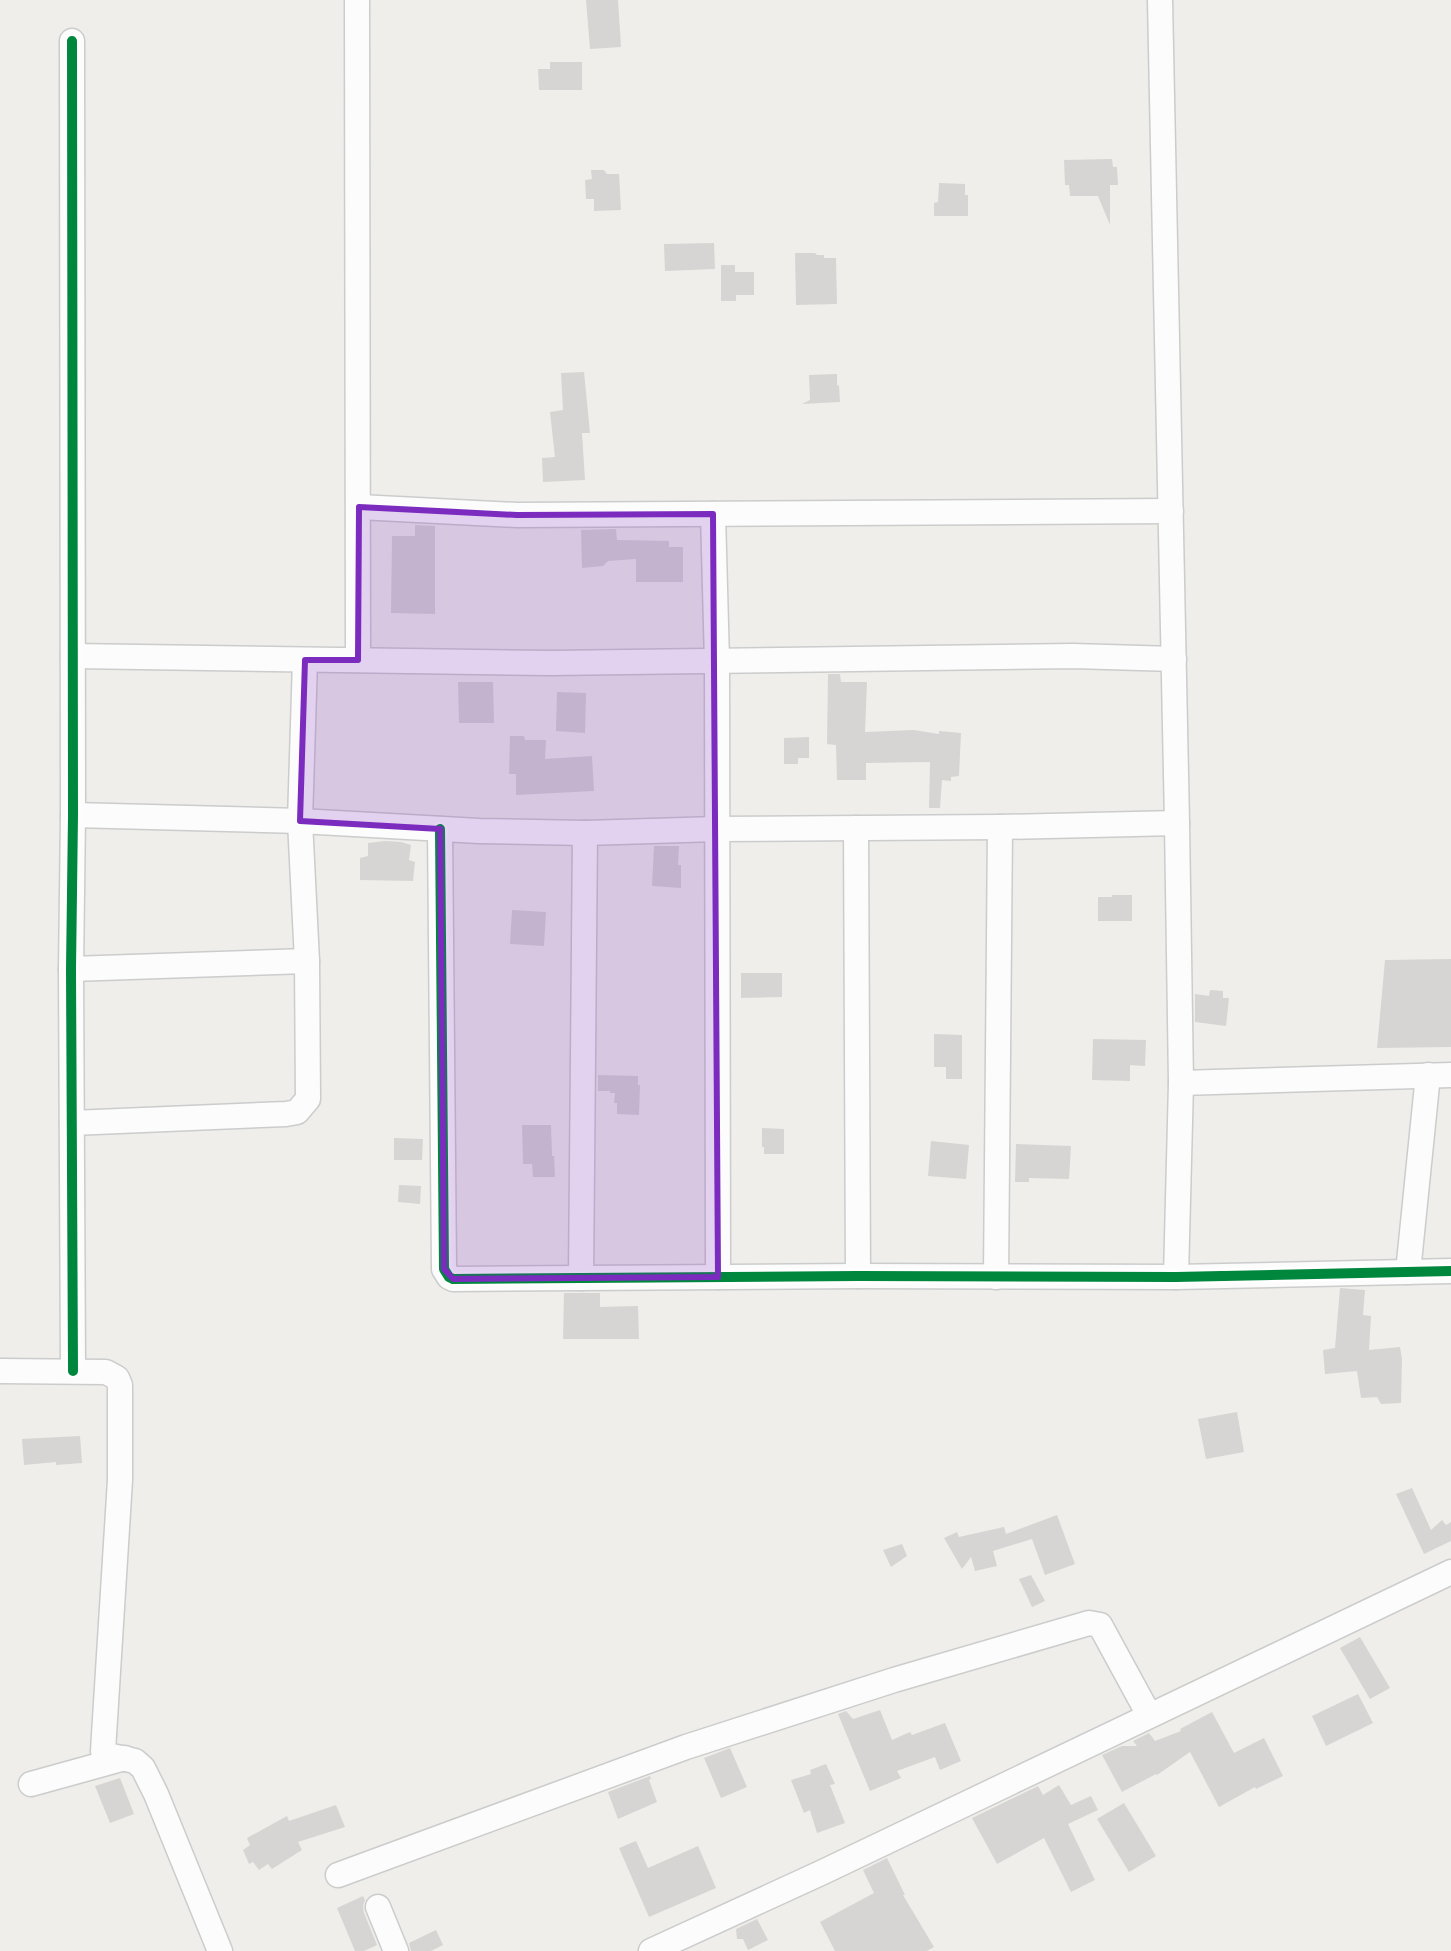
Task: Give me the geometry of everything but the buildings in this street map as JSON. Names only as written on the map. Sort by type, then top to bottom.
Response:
[{"type":"street","points":[[357,0],[358,660]]},
{"type":"street","points":[[1160,0],[1181,1083],[1176,1277]]},
{"type":"street","points":[[72,41],[73,1371]]},
{"type":"street","points":[[359,507],[517,515],[1171,511]]},
{"type":"street","points":[[713,514],[717,662],[718,1277]]},
{"type":"street","points":[[73,656],[550,663],[1073,656],[1174,659]]},
{"type":"street","points":[[72,1123],[297,1112],[308,1099],[307,961],[300,821],[305,660]]},
{"type":"street","points":[[73,815],[585,833],[1177,823]]},
{"type":"street","points":[[996,1277],[1000,827]]},
{"type":"street","points":[[856,828],[858,1276]]},
{"type":"street","points":[[440,829],[444,1269],[449,1277],[459,1280],[1176,1277],[1451,1271]]},
{"type":"street","points":[[581,1278],[585,833]]},
{"type":"street","points":[[71,969],[307,961]]},
{"type":"street","points":[[1181,1083],[1439,1075],[1408,1272]]},
{"type":"street","points":[[0,1371],[106,1372],[117,1378],[120,1385],[120,1480],[102,1746],[107,1755],[135,1761],[143,1768],[220,1951]]},
{"type":"street","points":[[651,1951],[1451,1572]]},
{"type":"street","points":[[338,1875],[686,1747],[894,1680],[1089,1623],[1100,1625],[1149,1715]]},
{"type":"street","points":[[31,1784],[125,1758]]},
{"type":"street","points":[[378,1907],[396,1951]]},
{"type":"highlighted area","points":[[359,507],[517,515],[713,514],[718,1277],[453,1279],[444,1269],[440,829],[300,821],[305,660],[358,660]]},
{"type":"cycle path","points":[[72,41],[73,1371]]},
{"type":"cycle path","points":[[440,829],[444,1269],[453,1279],[1176,1277],[1451,1271]]}]
